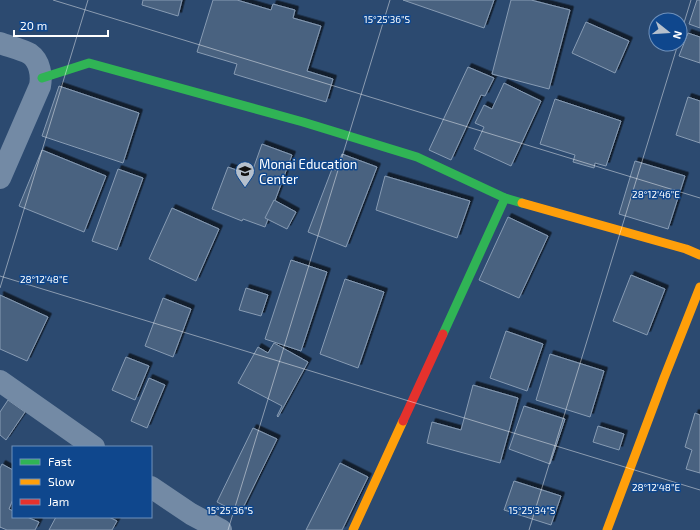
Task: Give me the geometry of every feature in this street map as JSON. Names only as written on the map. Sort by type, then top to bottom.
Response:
[{"type":"street","points":[[0,43],[31,54],[40,68],[42,78],[40,86],[0,178]]},
{"type":"street","points":[[42,78],[90,63],[303,122],[417,157],[505,198],[679,247],[700,255]]},
{"type":"street","points":[[353,530],[505,198]]},
{"type":"street","points":[[607,530],[700,286]]},
{"type":"street","points":[[0,381],[93,446]]},
{"type":"street","points":[[152,487],[191,514],[221,530]]},
{"type":"building","points":[[143,0],[182,0],[178,16],[142,5]]},
{"type":"building","points":[[213,0],[237,0],[271,10],[273,4],[295,10],[293,18],[321,26],[307,71],[333,79],[326,102],[234,74],[237,64],[197,52]]},
{"type":"building","points":[[403,0],[494,0],[484,28]]},
{"type":"building","points":[[511,0],[531,0],[570,10],[549,89],[492,74]]},
{"type":"building","points":[[697,0],[700,0],[700,28],[689,24]]},
{"type":"building","points":[[586,22],[629,41],[615,73],[572,53]]},
{"type":"building","points":[[688,33],[700,37],[700,63],[679,56],[681,52],[688,52]]},
{"type":"building","points":[[468,67],[494,78],[485,96],[481,95],[451,160],[429,150]]},
{"type":"building","points":[[504,83],[541,101],[511,166],[474,149],[484,127],[475,123],[484,105],[492,109]]},
{"type":"building","points":[[59,86],[139,113],[123,163],[42,136]]},
{"type":"building","points":[[688,97],[700,101],[700,143],[676,135]]},
{"type":"building","points":[[555,99],[621,121],[606,166],[595,163],[594,168],[573,162],[575,155],[540,144]]},
{"type":"building","points":[[262,144],[292,155],[265,227],[243,219],[242,221],[212,209],[228,167],[251,175]]},
{"type":"building","points":[[42,150],[106,176],[84,232],[19,206]]},
{"type":"building","points":[[342,154],[377,167],[346,247],[308,232],[332,169],[336,170]]},
{"type":"building","points":[[635,161],[685,176],[668,229],[619,214]]},
{"type":"building","points":[[118,169],[143,178],[117,250],[92,241]]},
{"type":"building","points":[[385,176],[470,201],[457,238],[376,210]]},
{"type":"building","points":[[274,200],[296,212],[287,229],[265,218]]},
{"type":"building","points":[[172,208],[219,229],[196,281],[149,259]]},
{"type":"building","points":[[508,217],[548,236],[519,298],[479,280]]},
{"type":"building","points":[[291,260],[327,272],[301,351],[265,339]]},
{"type":"building","points":[[631,275],[665,289],[647,335],[613,321]]},
{"type":"building","points":[[345,279],[384,292],[358,368],[320,354]]},
{"type":"building","points":[[246,288],[268,295],[261,316],[239,310]]},
{"type":"building","points":[[0,295],[48,317],[27,361],[0,349]]},
{"type":"building","points":[[163,298],[191,309],[173,357],[145,346]]},
{"type":"building","points":[[506,331],[543,344],[527,391],[490,378]]},
{"type":"building","points":[[274,343],[308,362],[278,417],[277,416],[282,406],[238,383],[258,347],[268,353]]},
{"type":"building","points":[[550,354],[604,371],[590,417],[536,400]]},
{"type":"building","points":[[126,357],[149,366],[135,400],[112,390]]},
{"type":"building","points":[[149,378],[165,385],[147,428],[131,421]]},
{"type":"building","points":[[473,385],[518,398],[500,463],[427,443],[432,422],[461,430]]},
{"type":"building","points":[[8,400],[25,412],[6,440],[0,435],[0,412]]},
{"type":"building","points":[[524,406],[565,419],[550,464],[509,449]]},
{"type":"building","points":[[695,413],[700,415],[700,473],[686,469],[692,450],[685,447]]},
{"type":"building","points":[[598,426],[624,434],[619,450],[593,442]]},
{"type":"building","points":[[253,428],[277,439],[240,514],[217,502]]},
{"type":"building","points":[[340,463],[368,477],[342,530],[306,530]]},
{"type":"building","points":[[2,464],[12,469],[12,502],[9,509],[12,510],[12,518],[29,518],[39,522],[35,530],[7,530],[0,527],[0,468]]},
{"type":"building","points":[[514,481],[561,496],[551,525],[504,510]]},
{"type":"building","points":[[55,518],[111,518],[117,521],[112,530],[49,530]]},
{"type":"traffic: fast","points":[[42,78],[89,63],[303,122],[417,157],[505,198],[522,203]]},
{"type":"traffic: fast","points":[[443,334],[505,198]]},
{"type":"traffic: slow","points":[[522,203],[686,249],[700,255]]},
{"type":"traffic: slow","points":[[607,530],[700,287]]},
{"type":"traffic: slow","points":[[353,530],[403,421]]},
{"type":"traffic: jam","points":[[403,421],[443,334]]},
{"type":"place","name":"Monai Education Center","points":[[245,188]]}]
